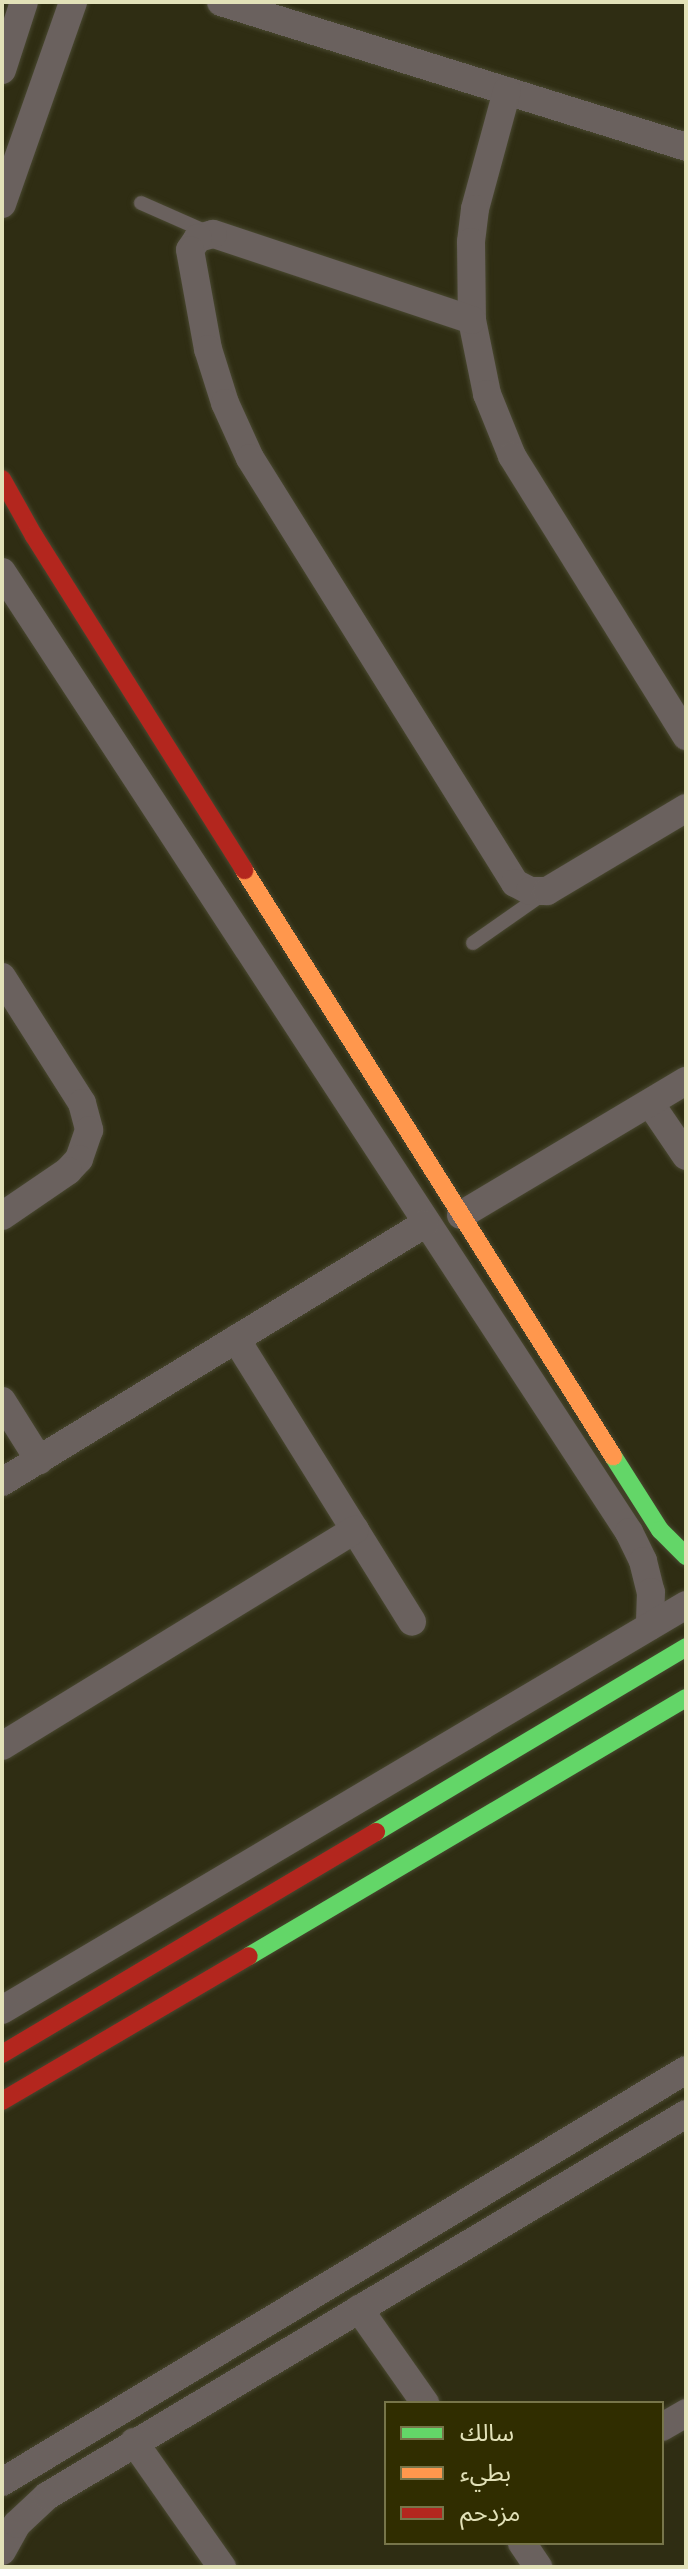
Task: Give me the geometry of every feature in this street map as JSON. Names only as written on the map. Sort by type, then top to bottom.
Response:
[{"type":"street","points":[[2,70],[24,2]]},
{"type":"street","points":[[2,204],[73,2]]},
{"type":"street","points":[[221,2],[292,12],[507,91],[686,147]]},
{"type":"street","points":[[507,91],[475,209],[469,281],[472,320],[487,394],[512,456],[686,736]]},
{"type":"street","points":[[472,320],[213,234],[198,238],[190,250],[216,377],[250,458],[515,883],[530,891],[547,891],[686,808]]},
{"type":"street","points":[[2,479],[660,1530],[686,1556]]},
{"type":"street","points":[[2,572],[629,1532],[643,1561],[648,1582],[650,1626]]},
{"type":"street","points":[[2,977],[82,1103],[89,1130],[79,1159],[68,1171],[2,1216]]},
{"type":"street","points":[[461,1215],[686,1081]]},
{"type":"street","points":[[650,1103],[686,1156]]},
{"type":"street","points":[[2,1482],[425,1224]]},
{"type":"street","points":[[236,1339],[412,1622]]},
{"type":"street","points":[[2,1401],[39,1460]]},
{"type":"street","points":[[2,1746],[355,1530]]},
{"type":"street","points":[[2,2010],[686,1605]]},
{"type":"street","points":[[2,2054],[686,1647]]},
{"type":"street","points":[[2,2101],[686,1698]]},
{"type":"street","points":[[2,2482],[686,2070]]},
{"type":"street","points":[[2,2551],[17,2524],[47,2496],[686,2114]]},
{"type":"street","points":[[359,2309],[424,2401]]},
{"type":"street","points":[[664,2426],[686,2413]]},
{"type":"street","points":[[134,2442],[222,2567]]},
{"type":"street","points":[[523,2545],[538,2567]]},
{"type":"lane","points":[[141,203],[213,234]]},
{"type":"lane","points":[[473,943],[547,891]]},
{"type":"traffic: fast","points":[[613,1456],[660,1530],[686,1556]]},
{"type":"traffic: fast","points":[[376,1832],[686,1647]]},
{"type":"traffic: fast","points":[[249,1956],[686,1698]]},
{"type":"traffic: slow","points":[[244,870],[613,1456]]},
{"type":"traffic: jam","points":[[2,479],[34,536],[244,870]]},
{"type":"traffic: jam","points":[[2,2054],[376,1832]]},
{"type":"traffic: jam","points":[[2,2101],[249,1956]]}]
